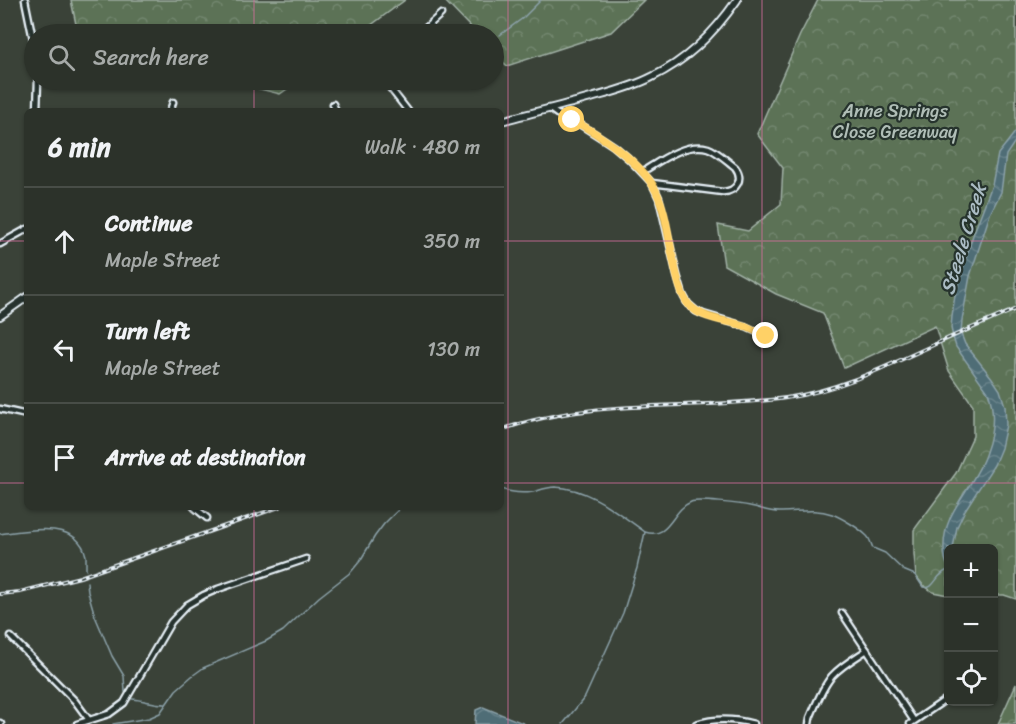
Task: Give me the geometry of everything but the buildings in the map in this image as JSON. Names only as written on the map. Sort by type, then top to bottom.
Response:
[{"type":"main road","points":[[504,120],[634,85],[664,71],[699,46],[712,33],[734,2]]},
{"type":"main road","points":[[0,316],[24,299]]},
{"type":"street","points":[[25,0],[30,24]]},
{"type":"street","points":[[430,24],[441,14]]},
{"type":"street","points":[[37,108],[38,90]]},
{"type":"street","points":[[392,90],[406,108]]},
{"type":"street","points":[[171,108],[173,102]]},
{"type":"street","points":[[333,104],[335,108]]},
{"type":"street","points":[[550,109],[606,141],[628,158],[652,183],[659,198],[677,275],[688,304],[696,311],[744,326],[766,336]]},
{"type":"street","points":[[642,172],[677,153],[698,147],[710,149],[735,167],[740,179],[736,187],[723,192],[652,183]]},
{"type":"street","points":[[0,244],[24,231]]},
{"type":"street","points":[[0,409],[24,414]]},
{"type":"street","points":[[198,510],[207,518]]},
{"type":"street","points":[[76,724],[109,714],[124,703],[171,622],[187,605],[218,589],[306,559]]},
{"type":"street","points":[[842,613],[912,722],[944,701]]},
{"type":"street","points":[[11,637],[75,700],[89,720]]},
{"type":"street","points":[[804,724],[809,721],[824,687],[832,676],[867,650]]},
{"type":"street","points":[[696,724],[726,720],[754,724]]},
{"type":"green space","points":[[71,0],[405,0],[373,24],[76,24]]},
{"type":"green space","points":[[444,0],[644,0],[611,32],[507,66],[504,63],[504,24],[467,24]]},
{"type":"green space","name":"Anne Springs Close Greenway","points":[[818,0],[1016,0],[1016,599],[998,595],[998,544],[944,544],[944,594],[933,592],[916,576],[914,530],[956,473],[973,436],[973,405],[949,371],[935,326],[844,368],[823,313],[776,294],[724,265],[718,225],[748,231],[781,204],[783,168],[757,134],[800,35]]},
{"type":"green space","points":[[264,90],[286,90],[280,94]]},
{"type":"green space","points":[[1016,684],[1016,724],[998,724]]},
{"type":"water","points":[[1016,131],[1016,140],[1006,155],[1001,192],[990,214],[970,276],[961,334],[965,344],[1000,390],[1005,406],[1006,425],[1001,448],[994,465],[965,510],[957,527],[954,544],[944,544],[948,523],[981,464],[992,430],[992,407],[988,392],[956,347],[951,328],[955,295],[973,235],[992,185],[998,154]]},
{"type":"water","points":[[483,707],[525,724],[475,724],[476,710]]},
{"type":"waterway","points":[[504,32],[523,18],[541,0]]},
{"type":"waterway","points":[[504,490],[524,493],[555,487],[568,488],[603,503],[645,532],[653,533],[660,532],[684,506],[695,501],[738,504],[773,512],[826,512],[860,530],[868,537],[873,548],[885,553],[903,570],[915,575],[923,587],[933,584],[944,572]]},
{"type":"waterway","points":[[113,724],[149,718],[160,713],[176,690],[203,668],[266,641],[283,631],[319,597],[351,572],[384,524],[398,510]]},
{"type":"waterway","points":[[0,534],[37,529],[62,532],[73,536],[81,544],[86,556],[86,570]]},
{"type":"waterway","points":[[563,724],[585,697],[623,613],[645,532]]},
{"type":"waterway","points":[[87,582],[95,616],[112,656],[124,676],[125,692]]},
{"type":"waterway","points":[[132,699],[165,704]]},
{"type":"railway","points":[[504,429],[570,413],[642,406],[751,402],[806,394],[846,383],[1016,309]]},
{"type":"railway","points":[[0,594],[20,592],[80,577],[270,510]]},
{"type":"route","points":[[572,120],[614,146],[652,183],[659,198],[677,275],[688,304],[696,311],[710,317],[744,326],[766,336]]},
{"type":"water label","name":"Steele Creek","points":[[963,239]]}]
